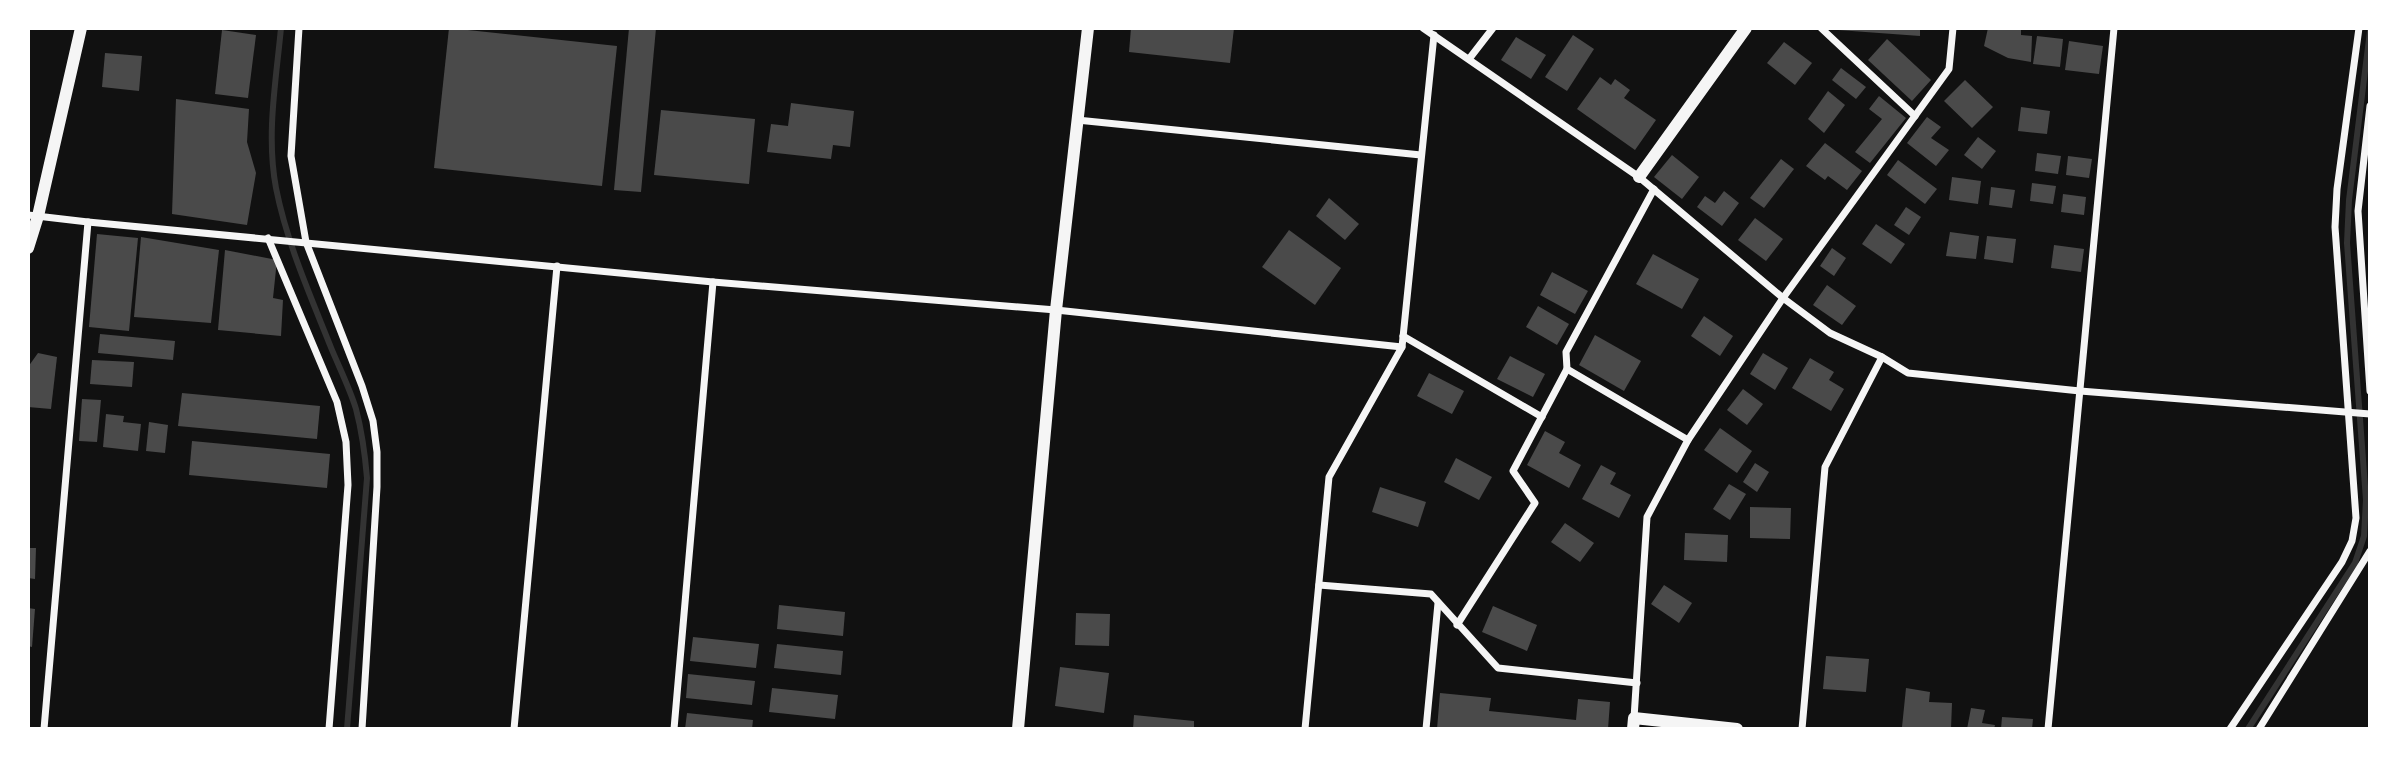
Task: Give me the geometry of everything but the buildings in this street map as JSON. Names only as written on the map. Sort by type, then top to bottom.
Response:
[{"type":"street","points":[[28,248],[33,215],[81,28]]},
{"type":"street","points":[[299,28],[291,156],[306,242],[362,386],[373,421],[377,452],[362,729]]},
{"type":"street","points":[[1018,729],[1056,310],[1088,28]]},
{"type":"street","points":[[1423,28],[1639,177],[1783,298],[1830,333],[1882,357],[1908,373],[2370,414]]},
{"type":"street","points":[[1469,59],[1493,28]]},
{"type":"street","points":[[1639,177],[1746,28]]},
{"type":"street","points":[[1821,28],[1915,116]]},
{"type":"street","points":[[1737,729],[1634,723],[1647,517],[1688,440],[1783,298],[1949,69],[1953,28]]},
{"type":"street","points":[[2048,729],[2113,28]]},
{"type":"street","points":[[2230,729],[2342,562],[2352,541],[2356,519],[2334,227],[2359,28]]},
{"type":"street","points":[[1306,729],[1329,477],[1402,347],[1434,35]]},
{"type":"street","points":[[2370,106],[2358,211],[2370,391]]},
{"type":"street","points":[[1077,120],[1421,155]]},
{"type":"street","points":[[1457,625],[1535,503],[1513,471],[1567,369],[1566,352],[1654,190]]},
{"type":"street","points":[[33,215],[713,282],[1056,310],[1402,347]]},
{"type":"street","points":[[44,729],[88,222]]},
{"type":"street","points":[[268,239],[337,402],[346,442],[348,485],[329,729]]},
{"type":"street","points":[[514,729],[557,267]]},
{"type":"street","points":[[674,729],[713,282]]},
{"type":"street","points":[[1404,336],[1542,416]]},
{"type":"street","points":[[1802,729],[1825,467],[1882,357]]},
{"type":"street","points":[[1567,369],[1688,440]]},
{"type":"street","points":[[2259,729],[2370,551]]},
{"type":"street","points":[[1319,585],[1431,594],[1498,668],[1636,683]]},
{"type":"street","points":[[1426,729],[1438,603]]},
{"type":"waterway","points":[[281,28],[272,128],[276,188],[300,270],[356,409],[367,478],[347,729]]},
{"type":"waterway","points":[[2248,729],[2355,563],[2364,536],[2366,500],[2347,243],[2349,200],[2370,31]]}]
